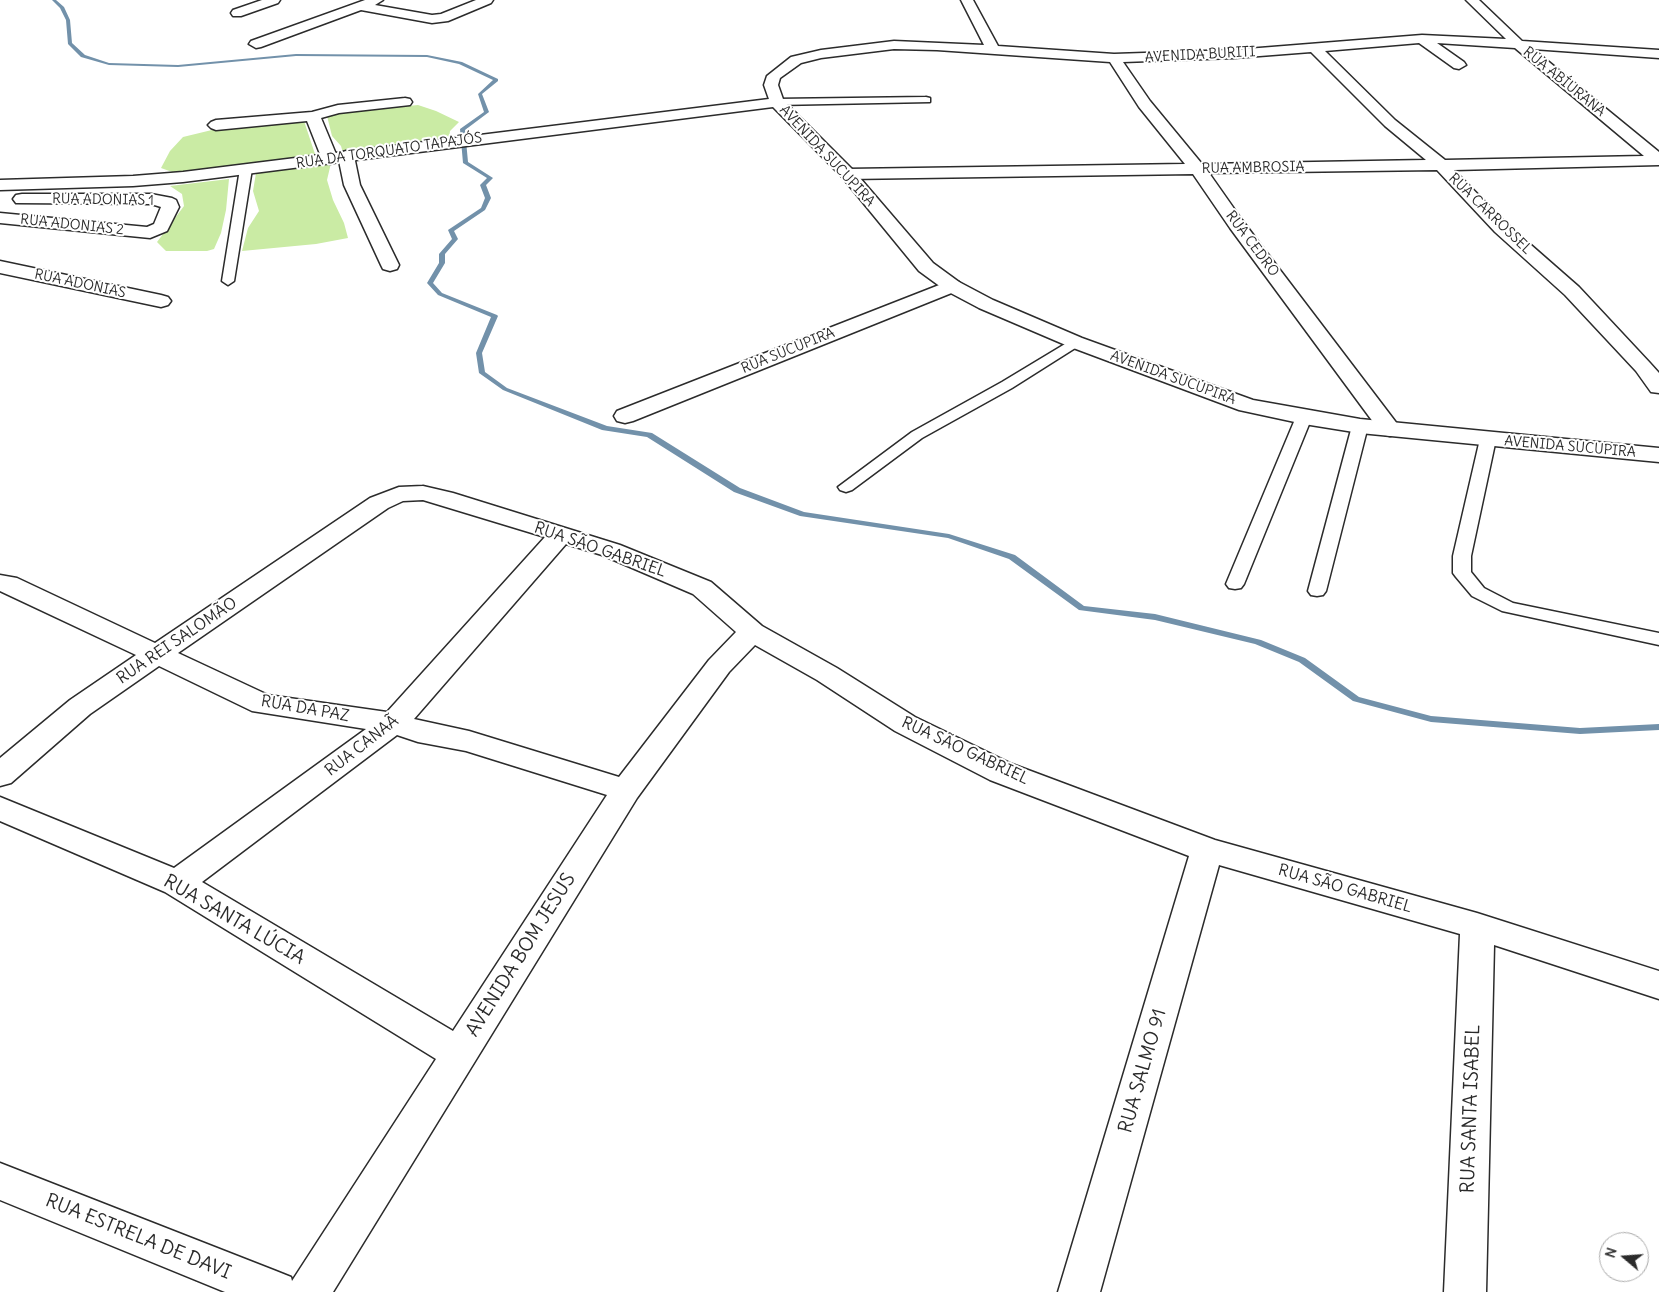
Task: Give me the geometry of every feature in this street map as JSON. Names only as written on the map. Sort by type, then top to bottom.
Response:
[{"type":"street","points":[[237,13],[274,0]]},
{"type":"street","points":[[256,44],[377,0]]},
{"type":"street","points":[[360,6],[432,19],[443,18],[488,0]]},
{"type":"street","points":[[967,0],[994,51]]},
{"type":"street","name":"RUA ABÍURANA","points":[[1472,0],[1516,42],[1659,160]]},
{"type":"street","points":[[1422,39],[1459,65]]},
{"type":"street","name":"AVENIDA BURITI","points":[[777,102],[772,85],[774,76],[784,67],[808,57],[894,45],[921,45],[1114,58],[1234,54],[1422,39],[1516,42],[1659,54]]},
{"type":"street","name":"RUA CARROSSEL","points":[[1315,48],[1390,123],[1440,165],[1501,228],[1572,291],[1643,367],[1659,387]]},
{"type":"street","name":"RUA CEDRO","points":[[1114,58],[1144,104],[1197,168],[1236,224],[1390,429]]},
{"type":"street","points":[[216,125],[313,116],[338,109],[405,102]]},
{"type":"street","name":"RUA DA TORQUATO TAPAJÓS","points":[[0,185],[133,181],[246,169],[777,102]]},
{"type":"street","name":"AVENIDA SUCUPIRA","points":[[777,102],[848,174],[926,267],[952,286],[986,304],[1075,342],[1247,405],[1304,416],[1360,426],[1659,454]]},
{"type":"street","points":[[313,116],[352,185],[390,265]]},
{"type":"street","name":"RUA AMBROSIA","points":[[848,174],[1659,160]]},
{"type":"street","points":[[0,211],[49,184]]},
{"type":"street","name":"RUA ADONIAS 1","points":[[22,199],[151,199],[170,204],[161,227],[150,233],[144,233]]},
{"type":"street","name":"RUA ADONIAS 2","points":[[0,218],[144,233]]},
{"type":"street","name":"RUA ADONIAS","points":[[0,267],[160,301]]},
{"type":"street","name":"RUA SUCUPIRA","points":[[625,416],[952,286]]},
{"type":"street","name":"RUA SÃO GABRIEL","points":[[362,516],[379,503],[399,494],[423,493],[445,498],[610,550],[702,588],[732,612],[752,632],[827,674],[905,724],[1001,772],[1207,850],[1477,926],[1659,985]]},
{"type":"street","name":"RUA REI SALOMÃO","points":[[0,775],[80,707],[362,516]]},
{"type":"street","name":"RUA CANAÃ","points":[[177,883],[394,723],[561,535]]},
{"type":"street","name":"RUA DA PAZ","points":[[0,583],[8,584],[262,704],[394,723],[418,732],[488,747],[626,790]]},
{"type":"street","name":"AVENIDA BOM JESUS","points":[[309,1292],[458,1053],[626,790],[719,666],[752,632]]},
{"type":"street","name":"RUA SANTA LÚCIA","points":[[0,808],[177,883],[458,1053]]},
{"type":"street","name":"RUA SALMO 91","points":[[1079,1292],[1207,850]]},
{"type":"street","name":"RUA SANTA ISABEL","points":[[1465,1292],[1477,926]]},
{"type":"street","name":"RUA ESTRELA DE DAVI","points":[[0,1181],[276,1292]]},
{"type":"lane","points":[[777,102],[926,100]]},
{"type":"lane","points":[[228,282],[246,169]]},
{"type":"lane","points":[[846,487],[917,435],[1007,385],[1075,342]]},
{"type":"lane","points":[[1235,584],[1304,416]]},
{"type":"lane","points":[[1317,591],[1360,426]]},
{"type":"lane","points":[[1488,439],[1462,556],[1462,573],[1478,592],[1508,607],[1659,639]]},
{"type":"green space","points":[[418,105],[459,122],[450,131],[449,138],[343,153],[341,146],[332,136],[327,116],[338,113]]},
{"type":"green space","points":[[304,121],[316,157],[175,173],[161,168],[170,151],[183,137],[216,129]]},
{"type":"green space","points":[[331,163],[327,180],[348,238],[316,244],[242,251],[248,228],[259,211],[253,191],[256,173]]},
{"type":"green space","points":[[229,179],[226,210],[221,233],[214,249],[207,251],[166,251],[157,242],[184,206],[182,194],[170,186]]},
{"type":"waterway","points":[[54,0],[62,7],[68,20],[70,43],[83,56],[109,64],[178,66],[296,55],[427,56],[460,63],[496,80],[480,94],[487,112],[462,129],[466,163],[490,178],[483,185],[488,198],[483,209],[451,230],[455,239],[442,254],[442,263],[430,283],[440,294],[495,316],[479,353],[482,373],[505,389],[605,428],[649,435],[737,490],[803,514],[949,536],[1012,557],[1082,608],[1155,617],[1258,642],[1302,660],[1356,699],[1431,719],[1580,731],[1659,727]]}]
